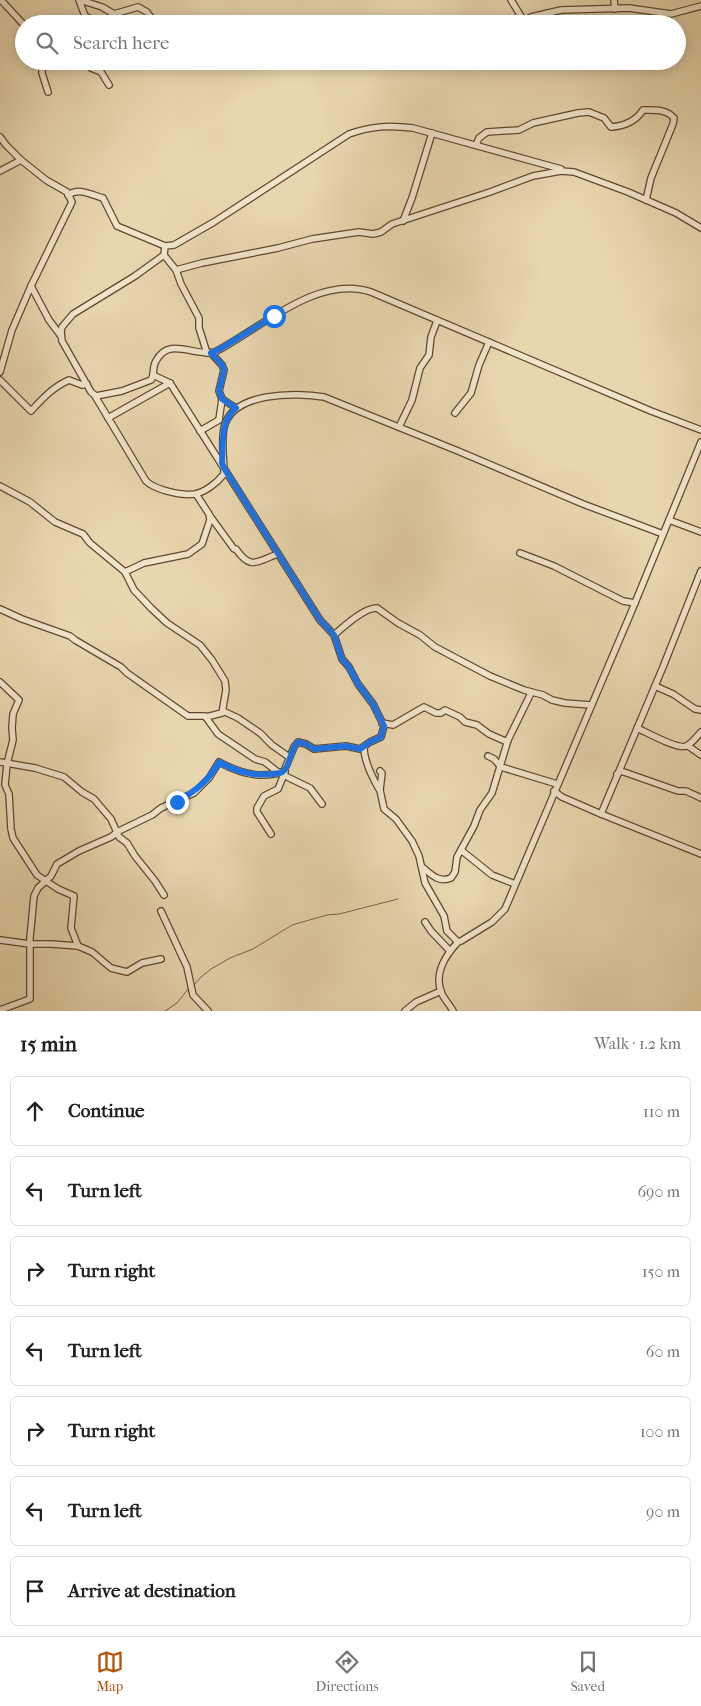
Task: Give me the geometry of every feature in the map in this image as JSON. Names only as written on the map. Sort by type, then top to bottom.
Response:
[{"type":"street","points":[[79,0],[86,15]]},
{"type":"street","points":[[79,0],[114,14],[138,7],[149,15]]},
{"type":"street","points":[[511,0],[520,15]]},
{"type":"street","points":[[614,0],[615,9]]},
{"type":"street","points":[[2,1],[15,15]]},
{"type":"street","points":[[540,15],[561,10],[629,8],[671,14],[701,6]]},
{"type":"street","points":[[42,70],[48,92]]},
{"type":"street","points":[[96,70],[101,72],[109,85]]},
{"type":"street","points":[[476,146],[479,138],[487,132],[519,130],[533,123],[578,113],[589,112],[604,118],[611,127],[620,127],[628,124],[640,115],[643,110],[660,110],[670,113],[674,118],[673,124],[651,178],[646,200]]},
{"type":"street","points":[[68,195],[71,192],[82,191],[103,198],[117,226],[165,246],[174,245],[214,222],[349,134],[367,128],[393,126],[414,128],[606,183],[676,213],[701,228]]},
{"type":"street","points":[[403,221],[432,133]]},
{"type":"street","points":[[0,137],[21,160],[46,180],[67,192],[72,202],[12,330],[0,372]]},
{"type":"street","points":[[0,171],[21,160]]},
{"type":"street","points":[[176,270],[312,239],[359,232],[373,234],[381,232],[392,224],[533,176],[565,171]]},
{"type":"street","points":[[165,246],[163,250],[164,255],[176,270],[181,284],[199,318],[198,328],[209,353],[222,365],[224,370],[219,391],[222,399],[234,409]]},
{"type":"street","points":[[61,336],[62,327],[73,314],[135,276],[164,255]]},
{"type":"street","points":[[31,286],[87,384],[150,486],[174,492],[196,494],[220,479],[224,474],[222,463],[224,427],[234,409]]},
{"type":"street","points":[[95,396],[122,391],[147,383],[151,380],[156,361],[168,349],[178,348],[209,353],[220,349],[312,296],[346,288],[358,288],[651,411],[701,430]]},
{"type":"street","points":[[399,427],[412,400],[420,368],[429,354],[431,337],[437,321]]},
{"type":"street","points":[[454,413],[471,393],[479,364],[489,342]]},
{"type":"street","points":[[153,375],[170,384],[320,620],[334,635],[342,659],[373,704],[382,723],[383,732],[381,737],[360,749],[349,746],[314,749],[298,742],[282,774],[278,788],[276,791],[264,796],[257,808],[256,812],[271,834]]},
{"type":"street","points":[[0,380],[31,411],[50,391],[60,384],[69,380],[82,385],[87,384]]},
{"type":"street","points":[[108,418],[170,384]]},
{"type":"street","points":[[200,431],[234,409],[272,396],[315,395],[324,397],[576,501],[663,534]]},
{"type":"street","points":[[218,420],[222,399]]},
{"type":"street","points":[[453,1011],[441,991],[439,973],[441,966],[458,942],[461,942],[492,922],[501,914],[635,604],[701,442]]},
{"type":"street","points":[[0,486],[30,502],[56,522],[83,534],[90,543],[125,572],[134,590],[167,623],[200,645],[225,681],[226,690],[223,711],[220,714],[206,717],[188,716],[121,667],[70,636],[22,620],[0,609]]},
{"type":"street","points":[[196,494],[234,549],[248,562],[252,564],[278,554]]},
{"type":"street","points":[[125,572],[144,563],[188,554],[202,544],[210,520],[209,514]]},
{"type":"street","points":[[669,520],[701,532]]},
{"type":"street","points":[[520,553],[554,566],[596,589],[623,601],[635,604]]},
{"type":"street","points":[[601,814],[701,571]]},
{"type":"street","points":[[334,635],[344,625],[368,608],[377,608],[398,623],[420,635],[435,647],[465,664],[531,693],[544,695],[552,700],[591,705]]},
{"type":"street","points":[[0,682],[19,700],[13,714],[13,740],[3,763],[9,794],[13,838],[37,875],[74,896],[71,928],[78,946]]},
{"type":"street","points":[[655,686],[673,694],[695,709],[701,710]]},
{"type":"street","points":[[422,868],[434,877],[446,880],[451,878],[455,872],[457,857],[474,826],[480,810],[492,793],[508,740],[531,693]]},
{"type":"street","points":[[382,723],[393,725],[424,708],[436,713],[441,713],[445,710],[465,722],[477,725],[489,734],[505,741],[508,740]]},
{"type":"street","points":[[223,711],[238,718],[260,733],[275,748],[290,757]]},
{"type":"street","points":[[206,717],[218,734],[255,759],[265,762],[282,774],[310,788],[322,804]]},
{"type":"street","points":[[637,728],[683,747],[688,746],[701,732]]},
{"type":"street","points":[[688,746],[701,755]]},
{"type":"street","points":[[364,747],[364,756],[380,790]]},
{"type":"street","points":[[488,756],[496,760],[500,767],[558,784]]},
{"type":"street","points":[[0,1010],[30,999],[30,944],[34,896],[38,888],[51,876],[57,864],[78,851],[111,837],[117,832],[152,815],[161,808],[194,793],[209,778],[219,762],[236,771],[250,774],[282,774]]},
{"type":"street","points":[[3,763],[35,768],[64,777],[100,804],[111,819],[117,832],[164,895]]},
{"type":"street","points":[[380,771],[382,773],[380,790],[384,809],[396,819],[407,833],[419,856],[425,883],[444,916],[447,931],[458,942]]},
{"type":"street","points":[[617,774],[622,771],[678,791],[686,791],[701,798]]},
{"type":"street","points":[[554,792],[570,801],[701,854]]},
{"type":"street","points":[[461,850],[492,874],[515,884]]},
{"type":"street","points":[[161,911],[187,967],[193,995],[208,1011]]},
{"type":"street","points":[[425,922],[450,951]]},
{"type":"street","points":[[0,940],[30,944],[78,946],[92,952],[111,968],[127,972],[142,963],[161,959]]},
{"type":"street","points":[[405,1011],[416,1002],[441,991]]},
{"type":"waterway","points":[[193,986],[211,969],[230,958],[253,949],[292,925],[398,899]]},
{"type":"waterway","points":[[165,1011],[177,1003],[189,988]]},
{"type":"route","points":[[177,802],[194,793],[214,772],[219,762],[236,771],[254,775],[280,773],[284,772],[294,747],[298,742],[303,742],[314,749],[346,746],[360,749],[381,737],[383,732],[384,726],[373,704],[342,659],[334,635],[320,620],[222,463],[224,427],[228,417],[236,408],[222,399],[219,391],[224,370],[211,353],[274,316]]}]
